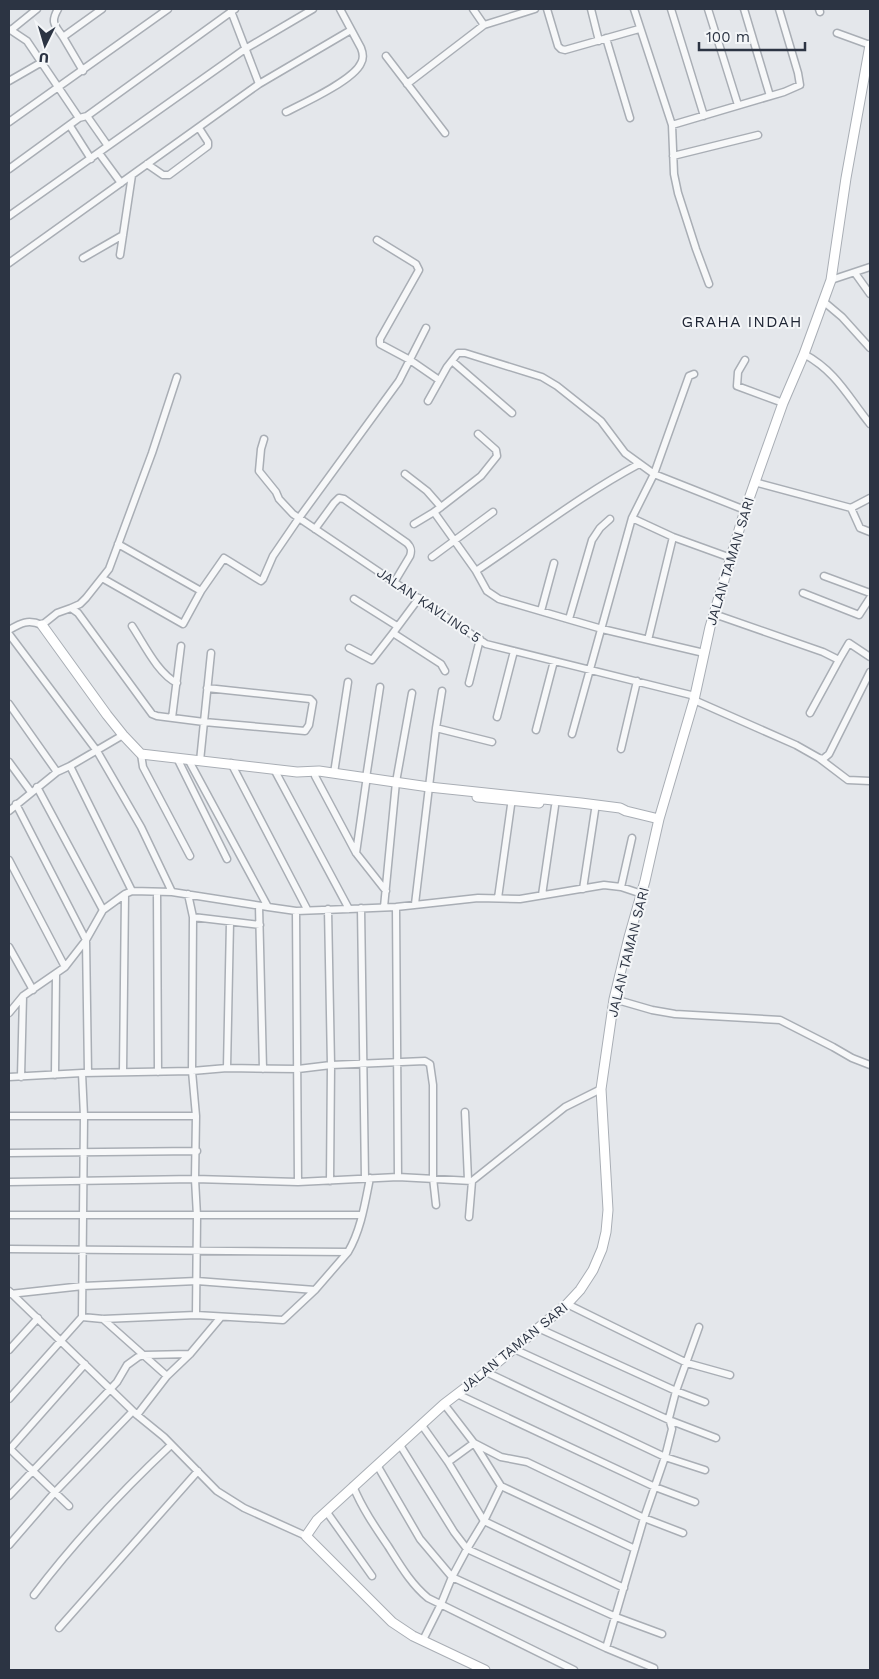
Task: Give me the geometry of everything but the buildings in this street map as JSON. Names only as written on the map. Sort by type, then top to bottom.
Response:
[{"type":"street","points":[[36,9],[10,29],[27,41],[79,118]]},
{"type":"street","points":[[58,9],[53,19],[54,23],[83,71]]},
{"type":"street","points":[[64,37],[102,9]]},
{"type":"street","points":[[9,122],[168,9]]},
{"type":"street","points":[[9,216],[245,49],[313,9]]},
{"type":"street","points":[[286,112],[345,79],[361,64],[363,54],[340,9]]},
{"type":"street","points":[[473,9],[484,25]]},
{"type":"street","points":[[407,84],[484,25],[535,9]]},
{"type":"street","points":[[547,9],[558,46],[565,50],[639,29]]},
{"type":"street","points":[[591,9],[599,40]]},
{"type":"street","points":[[634,9],[672,125],[674,174],[678,193],[709,284]]},
{"type":"street","points":[[671,9],[704,116]]},
{"type":"street","points":[[708,9],[738,106]]},
{"type":"street","points":[[744,9],[770,96]]},
{"type":"street","points":[[672,125],[738,106],[800,85],[798,72],[779,9]]},
{"type":"street","points":[[9,169],[79,118],[87,116],[233,10],[245,49],[259,84]]},
{"type":"street","points":[[9,263],[259,84],[351,30]]},
{"type":"street","points":[[837,33],[870,45]]},
{"type":"street","points":[[606,38],[630,118]]},
{"type":"street","name":"JALAN TAMAN SARI","points":[[306,1536],[326,1511],[421,1424],[567,1304],[580,1290],[593,1270],[602,1249],[608,1210],[601,1089],[614,999],[629,936],[642,894],[659,819],[694,698],[714,614],[745,510],[783,403],[804,354],[831,280],[846,178],[870,45]]},
{"type":"street","points":[[386,56],[445,133]]},
{"type":"street","points":[[9,81],[42,62]]},
{"type":"street","points":[[87,116],[108,146]]},
{"type":"street","points":[[70,126],[90,159]]},
{"type":"street","points":[[147,164],[163,175],[172,173],[208,146],[208,142],[199,128]]},
{"type":"street","points":[[673,156],[758,135]]},
{"type":"street","points":[[99,153],[121,182]]},
{"type":"street","points":[[120,255],[132,175]]},
{"type":"street","points":[[83,258],[123,235]]},
{"type":"street","points":[[377,240],[416,264],[419,270],[380,339],[380,344],[410,360],[439,380]]},
{"type":"street","points":[[831,280],[870,267]]},
{"type":"street","points":[[855,273],[870,294]]},
{"type":"street","points":[[823,301],[842,316],[870,348]]},
{"type":"street","points":[[102,578],[183,624],[201,591],[224,558],[261,581],[296,516],[399,380],[426,328]]},
{"type":"street","points":[[428,401],[439,380],[458,353],[465,353],[542,378],[558,386],[601,421],[617,444],[639,464],[654,474],[745,510]]},
{"type":"street","points":[[804,354],[832,374],[870,424]]},
{"type":"street","points":[[745,360],[738,372],[736,386],[783,403]]},
{"type":"street","points":[[452,361],[512,413]]},
{"type":"street","points":[[572,734],[632,518],[654,474],[688,376],[694,374]]},
{"type":"street","points":[[42,625],[58,613],[80,604],[109,569],[177,377]]},
{"type":"street","points":[[414,524],[441,507],[481,476],[497,456],[496,450],[478,434]]},
{"type":"street","name":"JALAN KAVLING 5","points":[[264,440],[261,449],[259,471],[276,492],[279,500],[296,516],[480,639],[491,645],[636,681],[694,698],[796,745],[819,758],[848,780],[870,781]]},
{"type":"street","points":[[476,571],[611,479],[639,464]]},
{"type":"street","points":[[405,474],[427,491],[441,507]]},
{"type":"street","points":[[754,482],[851,508],[870,498]]},
{"type":"street","points":[[315,529],[337,499],[344,498],[410,547],[412,552],[395,581]]},
{"type":"street","points":[[851,508],[860,528],[870,532]]},
{"type":"street","points":[[434,512],[476,571],[487,592],[499,599],[602,629],[704,653]]},
{"type":"street","points":[[432,557],[493,512]]},
{"type":"street","points":[[632,518],[673,537],[731,558]]},
{"type":"street","points":[[569,619],[592,540],[600,528],[610,519]]},
{"type":"street","points":[[648,640],[673,537]]},
{"type":"street","points":[[118,544],[201,591]]},
{"type":"street","points":[[541,611],[554,563]]},
{"type":"street","points":[[824,576],[870,593]]},
{"type":"street","points":[[803,593],[859,615],[867,609],[870,598]]},
{"type":"street","points":[[350,648],[372,660],[419,598]]},
{"type":"street","points":[[354,599],[397,626]]},
{"type":"street","points":[[71,608],[78,613],[152,714],[204,722],[305,731],[308,728],[314,702],[310,699],[207,688]]},
{"type":"street","points":[[714,614],[823,652],[839,660]]},
{"type":"street","points":[[9,630],[20,623],[32,621],[42,625],[123,735],[141,754],[142,767],[190,856]]},
{"type":"street","points":[[132,626],[160,669],[168,678],[177,683]]},
{"type":"street","points":[[393,633],[441,664],[445,671]]},
{"type":"street","points":[[9,634],[97,751],[141,827],[172,892]]},
{"type":"street","points":[[469,683],[480,639]]},
{"type":"street","points":[[810,713],[849,643],[870,657]]},
{"type":"street","points":[[172,718],[182,646]]},
{"type":"street","points":[[497,717],[514,651]]},
{"type":"street","points":[[200,760],[211,653]]},
{"type":"street","points":[[536,730],[554,661]]},
{"type":"street","points":[[819,758],[823,759],[829,754],[870,672]]},
{"type":"street","points":[[621,749],[636,681]]},
{"type":"street","points":[[334,773],[348,682]]},
{"type":"street","points":[[356,853],[380,687]]},
{"type":"street","points":[[415,904],[442,691]]},
{"type":"street","points":[[384,907],[396,785],[412,693]]},
{"type":"street","points":[[9,704],[57,772]]},
{"type":"street","points":[[436,728],[492,742]]},
{"type":"street","points":[[9,811],[57,772],[123,735]]},
{"type":"street","points":[[141,754],[231,763],[464,793],[620,808],[626,812]]},
{"type":"street","points":[[177,758],[228,859]]},
{"type":"street","points":[[188,759],[268,907]]},
{"type":"street","points":[[9,762],[31,792]]},
{"type":"street","points":[[231,763],[307,909]]},
{"type":"street","points":[[70,766],[132,891]]},
{"type":"street","points":[[274,769],[349,909]]},
{"type":"street","points":[[312,773],[334,773],[366,781]]},
{"type":"street","points":[[312,773],[356,853],[386,891]]},
{"type":"street","points":[[37,787],[103,910]]},
{"type":"street","points":[[498,898],[512,798]]},
{"type":"street","points":[[536,800],[555,806],[581,805],[595,810],[617,813],[626,812],[659,819]]},
{"type":"street","points":[[9,1399],[62,1342],[82,1317],[84,1286],[83,1180],[86,940],[16,804]]},
{"type":"street","points":[[542,895],[555,806]]},
{"type":"street","points":[[583,889],[595,810]]},
{"type":"street","points":[[622,887],[632,838]]},
{"type":"street","points":[[9,860],[65,967]]},
{"type":"street","points":[[9,1013],[23,996],[65,967],[86,940],[103,910],[132,891],[172,892],[296,911],[384,907],[478,898],[520,899],[604,885],[622,887],[642,894]]},
{"type":"street","points":[[158,892],[158,1072]]},
{"type":"street","points":[[123,1072],[125,894]]},
{"type":"street","points":[[188,894],[193,917],[192,1070],[196,1116],[196,1315]]},
{"type":"street","points":[[259,906],[263,1069]]},
{"type":"street","points":[[396,906],[398,1178]]},
{"type":"street","points":[[82,1317],[103,1319],[196,1315],[283,1320],[315,1290],[348,1252],[353,1244],[362,1215],[368,1178],[360,908]]},
{"type":"street","points":[[328,909],[331,1065],[330,1181]]},
{"type":"street","points":[[296,911],[298,1182]]},
{"type":"street","points":[[193,917],[260,925]]},
{"type":"street","points":[[227,1068],[230,922]]},
{"type":"street","points":[[9,947],[33,990]]},
{"type":"street","points":[[55,1075],[56,975]]},
{"type":"street","points":[[21,1077],[23,996]]},
{"type":"street","points":[[614,999],[652,1010],[675,1014],[780,1020],[852,1058],[870,1065]]},
{"type":"street","points":[[9,1077],[227,1068],[298,1070],[331,1065],[425,1061],[430,1064],[433,1085],[433,1178],[436,1205]]},
{"type":"street","points":[[9,1182],[195,1179],[298,1182],[368,1178],[470,1180],[565,1107],[601,1089]]},
{"type":"street","points":[[465,1112],[470,1180],[469,1217]]},
{"type":"street","points":[[9,1116],[196,1116]]},
{"type":"street","points":[[9,1152],[196,1151]]},
{"type":"street","points":[[9,1215],[362,1215]]},
{"type":"street","points":[[9,1250],[348,1252]]},
{"type":"street","points":[[9,1293],[84,1286],[197,1282],[315,1290]]},
{"type":"street","points":[[9,1293],[38,1318],[135,1413],[164,1437],[217,1491],[244,1508],[306,1536],[378,1609],[404,1630],[485,1670]]},
{"type":"street","points":[[567,1304],[687,1363],[730,1375]]},
{"type":"street","points":[[9,1545],[55,1492],[135,1413],[167,1376],[190,1354],[221,1317]]},
{"type":"street","points":[[9,1350],[38,1318]]},
{"type":"street","points":[[103,1319],[167,1376]]},
{"type":"street","points":[[538,1328],[676,1391],[705,1402]]},
{"type":"street","points":[[606,1648],[644,1518],[665,1457],[672,1429],[669,1420],[676,1391],[699,1328]]},
{"type":"street","points":[[514,1349],[669,1420],[716,1438]]},
{"type":"street","points":[[9,1496],[120,1377],[130,1361],[144,1355],[190,1354]]},
{"type":"street","points":[[69,1506],[9,1449],[85,1364]]},
{"type":"street","points":[[486,1372],[665,1457],[705,1470]]},
{"type":"street","points":[[457,1394],[655,1487],[694,1502]]},
{"type":"street","points":[[444,1404],[474,1443],[503,1488],[635,1549]]},
{"type":"street","points":[[421,1424],[448,1462],[484,1521],[624,1588]]},
{"type":"street","points":[[474,1443],[502,1457],[528,1462],[644,1518],[684,1533]]},
{"type":"street","points":[[448,1462],[474,1443]]},
{"type":"street","points":[[34,1595],[59,1562],[145,1469],[171,1445]]},
{"type":"street","points":[[400,1445],[454,1532],[467,1549],[616,1617],[662,1634]]},
{"type":"street","points":[[377,1465],[420,1539],[452,1578],[654,1668]]},
{"type":"street","points":[[59,1628],[198,1472]]},
{"type":"street","points":[[353,1486],[362,1506],[415,1587],[428,1598],[574,1670]]},
{"type":"street","points":[[423,1640],[467,1549],[503,1488]]},
{"type":"street","points":[[326,1511],[372,1576]]},
{"type":"district","name":"GRAHA INDAH","points":[[742,321]]}]
